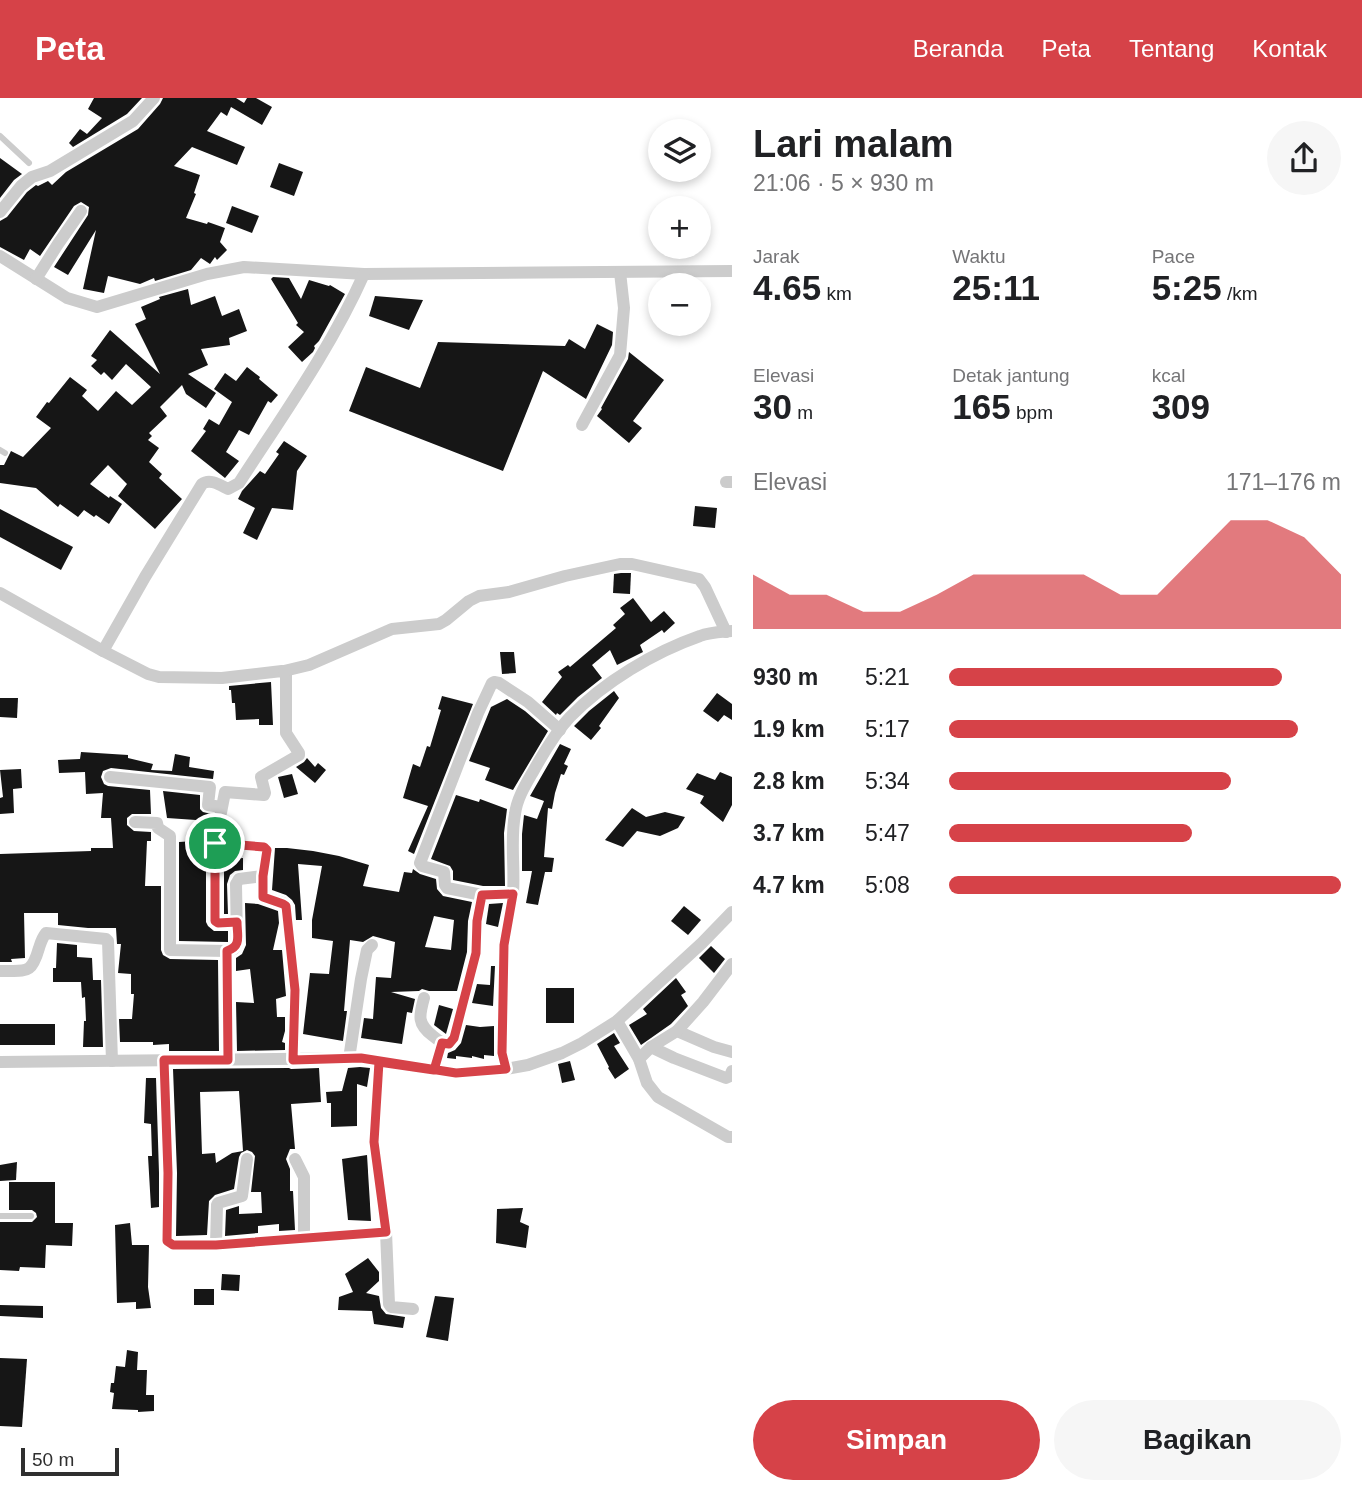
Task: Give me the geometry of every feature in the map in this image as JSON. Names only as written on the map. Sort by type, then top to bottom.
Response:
[{"type":"street","points":[[0,212],[32,177],[50,171],[99,143],[133,121],[155,98]]},
{"type":"street","points":[[36,279],[81,211]]},
{"type":"street","points":[[0,256],[67,298],[97,307],[207,274],[244,267],[364,274],[732,271]]},
{"type":"street","points":[[582,425],[620,355],[624,308],[620,272]]},
{"type":"street","points":[[103,651],[202,484],[211,481],[228,489],[239,483],[321,356],[347,312],[364,274]]},
{"type":"street","points":[[0,593],[148,674],[159,677],[222,678],[284,671],[309,665],[392,629],[439,624],[469,601],[479,597],[516,591],[565,576],[620,564],[632,564],[699,579],[729,631],[702,635],[646,660],[608,683],[569,718],[541,758],[521,794],[512,834],[513,894],[504,945],[502,1053],[506,1069]]},
{"type":"street","points":[[237,922],[215,921],[215,843],[221,807],[226,791],[264,795],[261,777],[299,755],[286,733],[284,671]]},
{"type":"street","points":[[513,894],[482,895],[447,888],[444,872],[422,866],[420,863],[490,684],[499,683],[528,702],[560,730]]},
{"type":"street","points":[[110,777],[210,787],[208,804],[221,807]]},
{"type":"street","points":[[135,822],[157,823],[158,828],[170,836],[170,950],[227,951],[234,948],[237,944],[237,882],[239,879],[263,876]]},
{"type":"street","points":[[215,843],[267,850],[263,897],[286,906],[295,990],[293,1060]]},
{"type":"street","points":[[424,998],[420,1015],[422,1024],[442,1043],[449,1044],[453,1041],[464,1004],[476,953],[477,921],[482,895]]},
{"type":"street","points":[[0,1062],[361,1058],[456,1073],[528,1065],[562,1053],[617,1021],[732,912]]},
{"type":"street","points":[[0,971],[31,968],[42,936],[46,933],[106,939],[111,985],[112,1061]]},
{"type":"street","points":[[349,1059],[361,979],[372,944]]},
{"type":"street","points":[[227,951],[228,1060]]},
{"type":"street","points":[[639,1059],[677,1031],[732,964]]},
{"type":"street","points":[[617,1021],[639,1059],[647,1083],[658,1097],[732,1137]]},
{"type":"street","points":[[677,1031],[732,1052]]},
{"type":"street","points":[[434,1070],[442,1043]]},
{"type":"street","points":[[651,1048],[726,1079],[732,1071]]},
{"type":"street","points":[[164,1060],[168,1173],[167,1241],[173,1245],[216,1245],[386,1232]]},
{"type":"street","points":[[379,1062],[374,1142],[386,1232],[389,1304],[391,1307],[413,1310]]},
{"type":"street","points":[[216,1245],[216,1205],[242,1196],[247,1159]]},
{"type":"street","points":[[295,1159],[304,1177],[304,1239]]},
{"type":"lane","points":[[0,136],[29,163]]},
{"type":"lane","points":[[0,1216],[31,1216]]},
{"type":"building","points":[[94,98],[142,98],[127,114],[73,147],[69,143],[80,129],[87,134],[102,118],[88,109]]},
{"type":"building","points":[[163,98],[236,98],[244,103],[247,98],[256,98],[272,107],[262,125],[231,107],[227,116],[221,112],[207,131],[245,147],[237,165],[192,147],[174,166],[200,175],[186,218],[225,228],[220,242],[227,250],[217,260],[215,257],[210,264],[201,258],[191,270],[140,284],[108,276],[104,293],[83,289],[96,230],[68,275],[54,267],[88,215],[89,207],[81,202],[74,206],[40,256],[30,249],[24,260],[0,247],[0,221],[7,217],[27,192],[48,181],[52,185],[66,172],[138,129]]},
{"type":"building","points":[[0,158],[22,174],[0,198]]},
{"type":"building","points":[[279,163],[303,172],[294,196],[270,187]]},
{"type":"building","points":[[232,206],[259,216],[252,233],[226,223]]},
{"type":"building","points":[[289,278],[301,299],[309,280],[330,285],[345,294],[313,352],[302,362],[288,347],[304,332],[296,325],[298,323],[271,279]]},
{"type":"building","points":[[188,289],[191,305],[215,296],[222,316],[239,309],[247,331],[229,338],[230,345],[201,349],[208,365],[188,374],[216,393],[206,408],[186,394],[182,385],[160,407],[167,416],[149,433],[152,436],[148,440],[159,448],[149,462],[162,474],[159,478],[182,499],[155,529],[118,496],[127,484],[108,465],[90,484],[122,504],[109,524],[84,510],[78,517],[60,504],[58,507],[36,488],[0,483],[0,465],[4,465],[11,451],[23,457],[51,428],[36,417],[70,377],[87,390],[82,396],[98,411],[116,391],[132,405],[151,387],[126,364],[112,380],[104,372],[101,375],[91,366],[97,360],[91,356],[110,330],[160,374],[135,324],[146,319],[141,307],[160,299],[159,297]]},
{"type":"building","points":[[375,296],[423,300],[409,330],[369,316]]},
{"type":"building","points":[[597,324],[613,332],[612,345],[586,399],[543,371],[503,471],[349,411],[366,367],[420,388],[438,342],[565,346],[569,339],[585,349]]},
{"type":"building","points":[[629,352],[664,380],[633,421],[642,428],[629,443],[597,416],[628,359]]},
{"type":"building","points":[[247,367],[278,395],[271,403],[268,401],[249,435],[239,430],[226,452],[239,461],[225,478],[191,451],[206,431],[203,429],[209,419],[219,425],[232,402],[214,389],[225,373],[236,381]]},
{"type":"building","points":[[284,441],[307,456],[297,471],[293,510],[272,508],[257,540],[243,533],[255,508],[238,499],[260,471],[265,474],[279,454],[276,452]]},
{"type":"building","points":[[695,506],[717,508],[715,528],[693,526]]},
{"type":"building","points":[[0,509],[73,547],[61,570],[0,537]]},
{"type":"building","points":[[631,573],[630,594],[613,593],[614,574]]},
{"type":"building","points":[[633,598],[651,622],[664,611],[675,623],[664,633],[662,630],[640,645],[643,652],[617,665],[610,650],[592,665],[602,678],[560,715],[556,715],[542,702],[562,677],[558,672],[568,665],[570,667],[616,628],[613,625],[625,614],[620,608]]},
{"type":"building","points":[[500,652],[514,652],[516,673],[502,674]]},
{"type":"building","points":[[271,682],[273,725],[259,725],[259,719],[236,720],[235,703],[232,703],[229,686]]},
{"type":"building","points":[[614,691],[619,698],[591,740],[574,726]]},
{"type":"building","points":[[717,693],[732,704],[732,720],[724,715],[718,722],[703,711]]},
{"type":"building","points":[[442,696],[473,704],[414,854],[408,851],[428,806],[403,798],[413,764],[420,767],[427,746],[430,747],[441,710],[438,709]]},
{"type":"building","points":[[0,698],[18,698],[17,718],[0,717]]},
{"type":"building","points":[[507,699],[548,731],[513,790],[485,780],[490,768],[469,761],[491,707]]},
{"type":"building","points":[[560,744],[571,749],[564,764],[568,766],[564,775],[561,774],[552,809],[548,808],[544,857],[554,858],[552,872],[545,872],[538,905],[526,903],[532,871],[522,871],[524,815],[537,819],[544,801],[530,796]]},
{"type":"building","points":[[81,752],[128,755],[128,758],[153,764],[151,770],[172,771],[175,754],[190,757],[189,767],[214,771],[213,779],[111,768],[103,771],[101,777],[108,786],[150,790],[151,814],[132,814],[127,818],[127,825],[134,831],[151,832],[151,841],[147,841],[145,886],[161,886],[163,955],[170,959],[218,960],[219,1051],[169,1051],[169,1044],[120,1042],[119,1019],[132,1019],[134,994],[131,994],[131,974],[118,973],[121,944],[117,944],[116,928],[58,925],[58,913],[24,913],[25,958],[0,962],[0,854],[113,848],[111,818],[101,818],[103,793],[86,794],[85,772],[59,773],[58,760],[80,759]]},
{"type":"building","points":[[307,758],[315,767],[318,763],[326,770],[315,783],[296,767]]},
{"type":"building","points":[[21,769],[22,788],[13,789],[14,813],[0,814],[0,798],[3,797],[0,770]]},
{"type":"building","points":[[720,772],[732,777],[732,805],[723,822],[700,803],[704,796],[686,789],[697,773],[715,780]]},
{"type":"building","points":[[292,774],[298,794],[284,798],[278,777]]},
{"type":"building","points":[[163,791],[200,795],[200,809],[211,814],[206,843],[206,922],[214,931],[228,931],[228,942],[179,941],[179,842],[195,841],[196,820],[167,818]]},
{"type":"building","points":[[456,795],[479,802],[480,799],[507,809],[504,833],[505,886],[483,886],[453,880],[450,866],[431,859]]},
{"type":"building","points":[[632,808],[646,817],[665,812],[685,817],[678,828],[660,836],[637,831],[623,847],[605,840]]},
{"type":"building","points":[[275,848],[313,851],[369,865],[363,886],[399,892],[404,872],[412,873],[413,869],[436,879],[437,889],[443,896],[472,902],[467,952],[457,991],[422,989],[391,992],[415,999],[412,1013],[407,1012],[402,1044],[361,1038],[364,1018],[373,1019],[376,977],[391,978],[395,942],[373,936],[363,942],[350,940],[343,1041],[303,1034],[310,973],[329,974],[333,941],[312,938],[312,920],[322,866],[298,864],[302,920],[296,920],[292,900],[272,890]],"holes":[[[434,916],[454,920],[451,950],[425,947]]]},
{"type":"building","points":[[230,855],[230,859],[243,858],[243,870],[230,875],[227,884],[228,914],[224,914],[224,856]]},
{"type":"building","points":[[245,903],[278,911],[279,923],[273,950],[282,950],[286,996],[276,999],[277,1017],[285,1017],[282,1042],[285,1043],[285,1050],[237,1051],[236,1002],[254,1003],[250,969],[236,971],[236,958],[242,954],[246,945]]},
{"type":"building","points":[[503,903],[498,927],[486,924],[489,904]]},
{"type":"building","points":[[684,906],[701,920],[688,935],[671,921]]},
{"type":"building","points":[[57,943],[77,945],[77,957],[92,958],[93,980],[101,980],[103,1047],[83,1047],[86,1021],[81,982],[53,982]]},
{"type":"building","points":[[711,946],[725,959],[714,973],[699,958]]},
{"type":"building","points":[[491,966],[495,966],[493,1006],[472,1003],[477,984],[490,985]]},
{"type":"building","points":[[676,978],[686,992],[681,995],[688,1006],[671,1024],[641,1045],[629,1025],[647,1014],[643,1009]]},
{"type":"building","points":[[546,988],[574,988],[574,1023],[546,1023]]},
{"type":"building","points":[[439,1005],[453,1009],[446,1034],[434,1025]]},
{"type":"building","points":[[0,1024],[55,1024],[55,1045],[0,1045]]},
{"type":"building","points":[[466,1025],[494,1026],[494,1056],[484,1055],[484,1059],[472,1056],[447,1058],[448,1053],[461,1043]]},
{"type":"building","points":[[614,1033],[620,1043],[614,1046],[629,1069],[615,1079],[597,1044]]},
{"type":"building","points":[[570,1061],[575,1080],[562,1083],[558,1064]]},
{"type":"building","points":[[319,1068],[321,1102],[291,1104],[295,1149],[290,1149],[286,1159],[290,1169],[290,1191],[293,1191],[295,1230],[279,1231],[279,1224],[258,1226],[258,1233],[225,1236],[226,1210],[239,1206],[239,1214],[262,1213],[261,1192],[251,1192],[255,1156],[247,1150],[239,1157],[234,1189],[215,1195],[209,1201],[207,1235],[176,1236],[177,1173],[173,1069]],"holes":[[[239,1091],[243,1151],[232,1153],[216,1163],[215,1153],[202,1154],[200,1092]]]},
{"type":"building","points":[[348,1068],[370,1068],[367,1087],[357,1084],[357,1126],[331,1127],[331,1103],[327,1103],[326,1092],[342,1091]]},
{"type":"building","points":[[146,1078],[156,1078],[159,1207],[151,1208],[148,1156],[152,1156],[151,1124],[144,1123]]},
{"type":"building","points":[[367,1155],[371,1221],[348,1220],[342,1159]]},
{"type":"building","points":[[17,1162],[16,1180],[0,1181],[0,1165]]},
{"type":"building","points":[[9,1182],[55,1182],[55,1223],[73,1223],[72,1246],[46,1245],[45,1268],[20,1267],[19,1271],[0,1270],[0,1222],[32,1222],[37,1217],[32,1210],[9,1210]]},
{"type":"building","points":[[523,1208],[520,1222],[529,1226],[526,1248],[496,1243],[497,1209]]},
{"type":"building","points":[[130,1223],[132,1245],[149,1245],[148,1287],[151,1308],[136,1309],[136,1302],[117,1303],[115,1225]]},
{"type":"building","points":[[368,1258],[379,1272],[379,1281],[366,1293],[379,1296],[381,1308],[386,1314],[405,1317],[403,1328],[374,1324],[372,1311],[338,1310],[339,1297],[353,1292],[345,1274]]},
{"type":"building","points":[[222,1274],[240,1275],[239,1291],[221,1290]]},
{"type":"building","points":[[194,1289],[214,1289],[214,1305],[194,1305]]},
{"type":"building","points":[[435,1296],[454,1298],[448,1341],[426,1337]]},
{"type":"building","points":[[0,1305],[43,1306],[43,1318],[0,1316]]},
{"type":"building","points":[[127,1350],[138,1352],[137,1370],[147,1370],[146,1395],[154,1395],[154,1411],[112,1409],[114,1393],[110,1392],[111,1383],[114,1383],[116,1366],[125,1367]]},
{"type":"building","points":[[0,1358],[27,1359],[22,1427],[0,1426]]},
{"type":"route","points":[[215,843],[215,921],[237,922],[236,947],[227,951],[228,1060],[164,1060],[168,1173],[167,1241],[173,1245],[216,1245],[386,1232],[374,1142],[379,1062],[434,1070],[442,1043],[449,1044],[454,1038],[464,1004],[476,953],[477,921],[482,895],[513,894],[504,945],[502,1053],[506,1069],[456,1073],[379,1062],[361,1058],[293,1060],[295,990],[286,906],[263,897],[267,850],[264,847],[215,843]]}]
